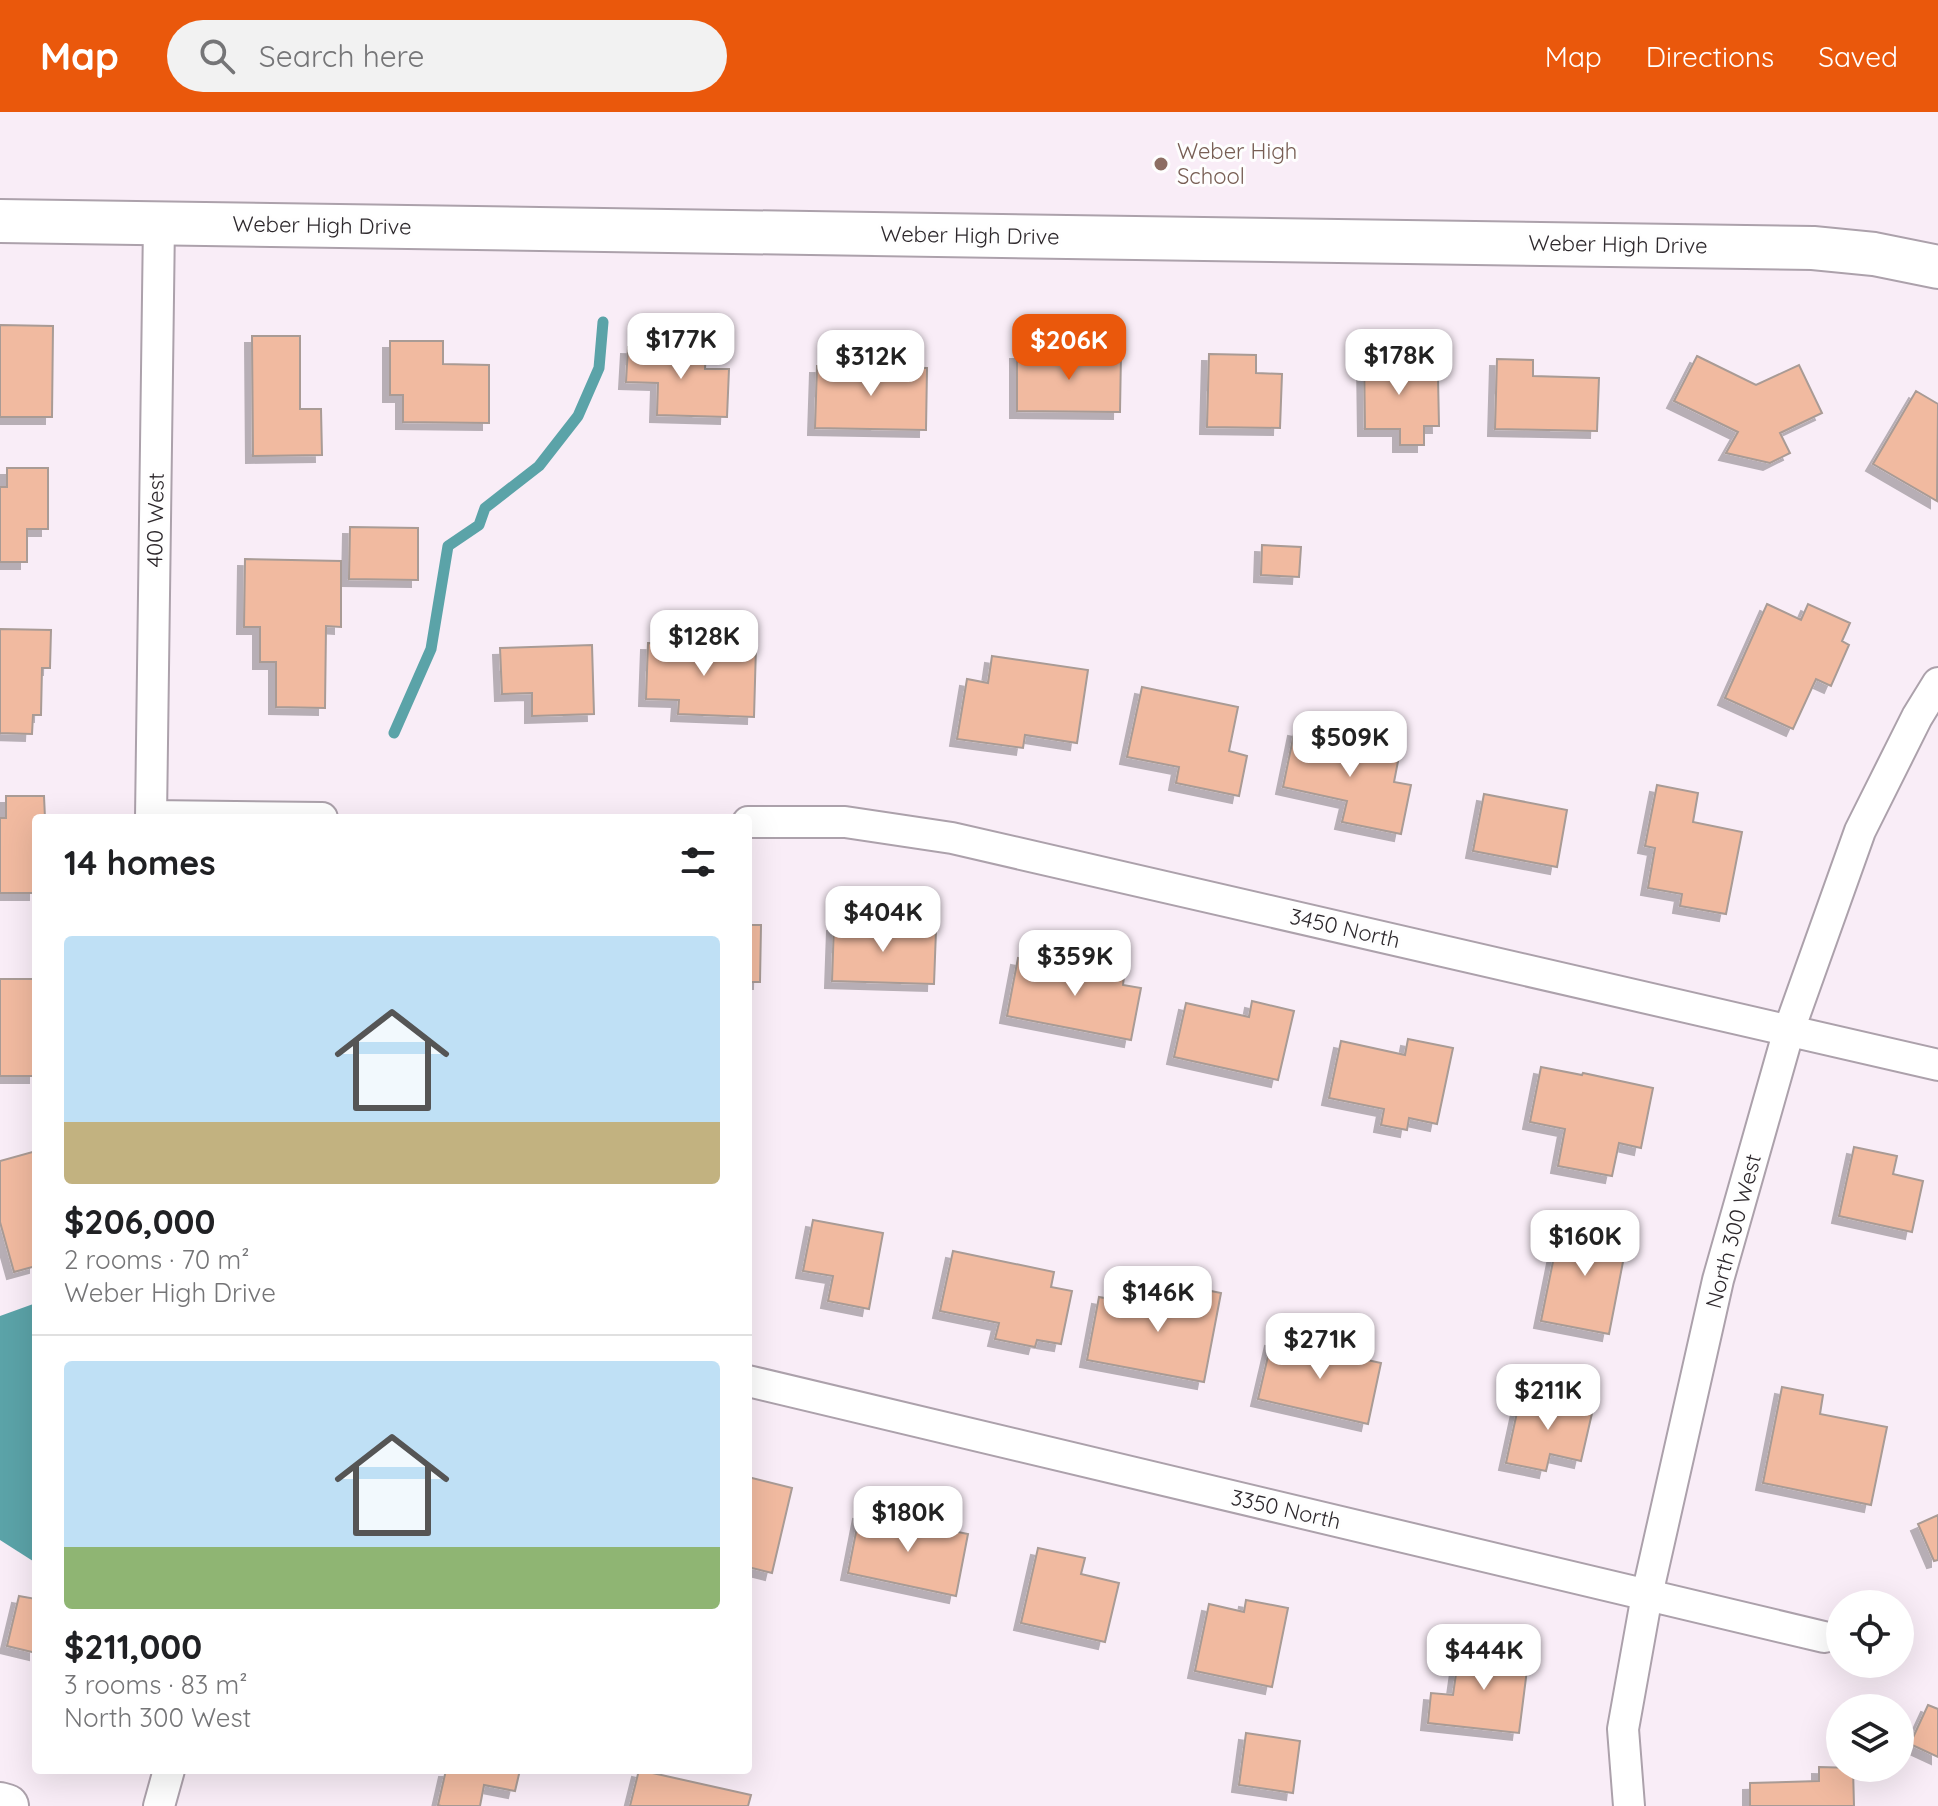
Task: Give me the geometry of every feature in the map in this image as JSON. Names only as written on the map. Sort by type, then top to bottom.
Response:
[{"type":"street","name":"Weber High Drive","points":[[0,221],[1797,247],[1874,254],[1938,267]]},
{"type":"street","name":"400 West","points":[[151,814],[159,223]]},
{"type":"street","name":"North 300 West","points":[[1629,1806],[1623,1729],[1647,1595],[1718,1280],[1789,1030],[1860,831],[1917,717],[1938,683]]},
{"type":"street","name":"3450 North","points":[[752,822],[845,822],[952,838],[1938,1065]]},
{"type":"street","name":"3350 North","points":[[752,1382],[1824,1637]]},
{"type":"street","points":[[159,1806],[168,1774]]},
{"type":"street","points":[[0,1804],[7,1806]]},
{"type":"water","points":[[32,1304],[32,1560],[0,1540],[0,1316]]},
{"type":"building","points":[[0,325],[53,326],[52,417],[0,417]]},
{"type":"building","points":[[252,336],[300,336],[300,409],[321,409],[322,455],[253,456]]},
{"type":"building","points":[[390,341],[443,341],[443,364],[489,365],[489,423],[403,422],[403,395],[390,395]]},
{"type":"building","points":[[628,347],[706,350],[705,369],[729,369],[727,417],[657,415],[658,383],[626,382]]},
{"type":"building","points":[[1017,352],[1121,353],[1120,412],[1017,411]]},
{"type":"building","points":[[1209,354],[1256,355],[1256,373],[1282,374],[1280,428],[1207,427]]},
{"type":"building","points":[[1364,354],[1414,354],[1414,378],[1438,377],[1439,426],[1424,426],[1424,445],[1400,445],[1400,429],[1365,429]]},
{"type":"building","points":[[1697,356],[1756,385],[1799,365],[1822,413],[1780,433],[1790,453],[1770,463],[1726,453],[1738,432],[1674,401]]},
{"type":"building","points":[[1497,359],[1533,360],[1533,376],[1599,378],[1597,431],[1495,429]]},
{"type":"building","points":[[817,366],[927,368],[926,430],[815,428]]},
{"type":"building","points":[[1916,391],[1938,404],[1937,501],[1873,464]]},
{"type":"building","points":[[7,468],[48,468],[48,529],[27,529],[27,562],[0,562],[0,487],[7,487]]},
{"type":"building","points":[[350,527],[418,528],[418,580],[349,579]]},
{"type":"building","points":[[1262,545],[1301,547],[1299,577],[1261,575]]},
{"type":"building","points":[[245,559],[341,561],[341,627],[326,626],[325,708],[276,707],[276,662],[260,662],[260,627],[244,627]]},
{"type":"building","points":[[1767,604],[1801,620],[1808,604],[1850,623],[1842,641],[1849,645],[1831,686],[1816,679],[1793,729],[1725,698]]},
{"type":"building","points":[[0,629],[51,630],[50,668],[42,668],[41,715],[33,715],[32,734],[0,733]]},
{"type":"building","points":[[648,643],[756,646],[754,717],[678,714],[679,700],[646,699]]},
{"type":"building","points":[[592,645],[594,714],[532,716],[532,693],[502,694],[500,648]]},
{"type":"building","points":[[992,656],[1088,670],[1077,743],[1025,735],[1023,748],[957,739],[967,679],[988,683]]},
{"type":"building","points":[[1142,687],[1238,707],[1229,751],[1247,756],[1239,796],[1176,783],[1179,767],[1127,757]]},
{"type":"building","points":[[1295,729],[1400,751],[1394,782],[1411,785],[1401,834],[1342,822],[1347,801],[1283,787]]},
{"type":"building","points":[[1657,785],[1698,793],[1693,822],[1742,832],[1726,914],[1680,906],[1682,894],[1648,888],[1655,848],[1645,846]]},
{"type":"building","points":[[1484,794],[1567,810],[1557,867],[1473,851]]},
{"type":"building","points":[[6,796],[44,796],[45,814],[32,814],[32,893],[0,893],[0,818],[6,818]]},
{"type":"building","points":[[834,924],[936,930],[934,984],[832,981]]},
{"type":"building","points":[[752,925],[761,925],[760,982],[752,982]]},
{"type":"building","points":[[1018,958],[1085,970],[1086,962],[1125,969],[1123,985],[1141,988],[1131,1040],[1007,1016]]},
{"type":"building","points":[[0,979],[32,979],[32,1076],[0,1076]]},
{"type":"building","points":[[1252,1001],[1294,1011],[1278,1080],[1174,1057],[1186,1003],[1249,1017]]},
{"type":"building","points":[[1408,1039],[1453,1048],[1437,1124],[1409,1118],[1407,1130],[1381,1125],[1384,1109],[1329,1098],[1341,1041],[1405,1055]]},
{"type":"building","points":[[1541,1067],[1653,1088],[1641,1148],[1619,1143],[1612,1176],[1558,1166],[1565,1129],[1530,1122]]},
{"type":"building","points":[[1854,1147],[1897,1156],[1893,1174],[1923,1181],[1912,1232],[1839,1216]]},
{"type":"building","points":[[32,1152],[32,1267],[14,1272],[0,1222],[0,1161]]},
{"type":"building","points":[[813,1220],[883,1233],[869,1309],[828,1301],[833,1276],[803,1271]]},
{"type":"building","points":[[1561,1222],[1628,1236],[1609,1334],[1541,1321]]},
{"type":"building","points":[[953,1251],[1054,1272],[1051,1287],[1072,1291],[1061,1344],[1037,1340],[1035,1347],[995,1339],[999,1323],[940,1311]]},
{"type":"building","points":[[1177,1284],[1221,1293],[1204,1382],[1087,1360],[1099,1297],[1172,1311]]},
{"type":"building","points":[[1272,1339],[1381,1363],[1368,1424],[1258,1399]]},
{"type":"building","points":[[1782,1387],[1823,1395],[1820,1414],[1887,1427],[1871,1505],[1763,1483]]},
{"type":"building","points":[[1521,1394],[1593,1409],[1581,1461],[1550,1454],[1546,1471],[1506,1463]]},
{"type":"building","points":[[752,1478],[792,1488],[772,1573],[752,1568]]},
{"type":"building","points":[[860,1512],[968,1534],[956,1596],[848,1573]]},
{"type":"building","points":[[1938,1515],[1938,1560],[1934,1561],[1918,1524]]},
{"type":"building","points":[[1038,1548],[1085,1558],[1081,1574],[1119,1583],[1105,1642],[1021,1623]]},
{"type":"building","points":[[19,1596],[32,1598],[32,1652],[7,1646]]},
{"type":"building","points":[[1246,1600],[1288,1608],[1272,1687],[1195,1671],[1209,1604],[1244,1612]]},
{"type":"building","points":[[1460,1646],[1529,1654],[1519,1733],[1428,1723],[1431,1693],[1453,1695]]},
{"type":"building","points":[[1928,1705],[1938,1709],[1938,1757],[1914,1746],[1914,1735]]},
{"type":"building","points":[[1246,1733],[1300,1741],[1293,1793],[1239,1785]]},
{"type":"building","points":[[1819,1767],[1826,1767],[1826,1782],[1853,1782],[1854,1806],[1750,1806],[1750,1783],[1819,1781]]},
{"type":"building","points":[[445,1774],[519,1774],[515,1791],[484,1785],[480,1806],[438,1805]]},
{"type":"building","points":[[638,1774],[657,1774],[751,1795],[748,1806],[630,1806]]},
{"type":"waterway","points":[[394,733],[431,649],[448,546],[479,525],[485,508],[539,466],[578,416],[599,368],[603,322]]},
{"type":"place","name":"Weber High School","points":[[1161,164]]}]
